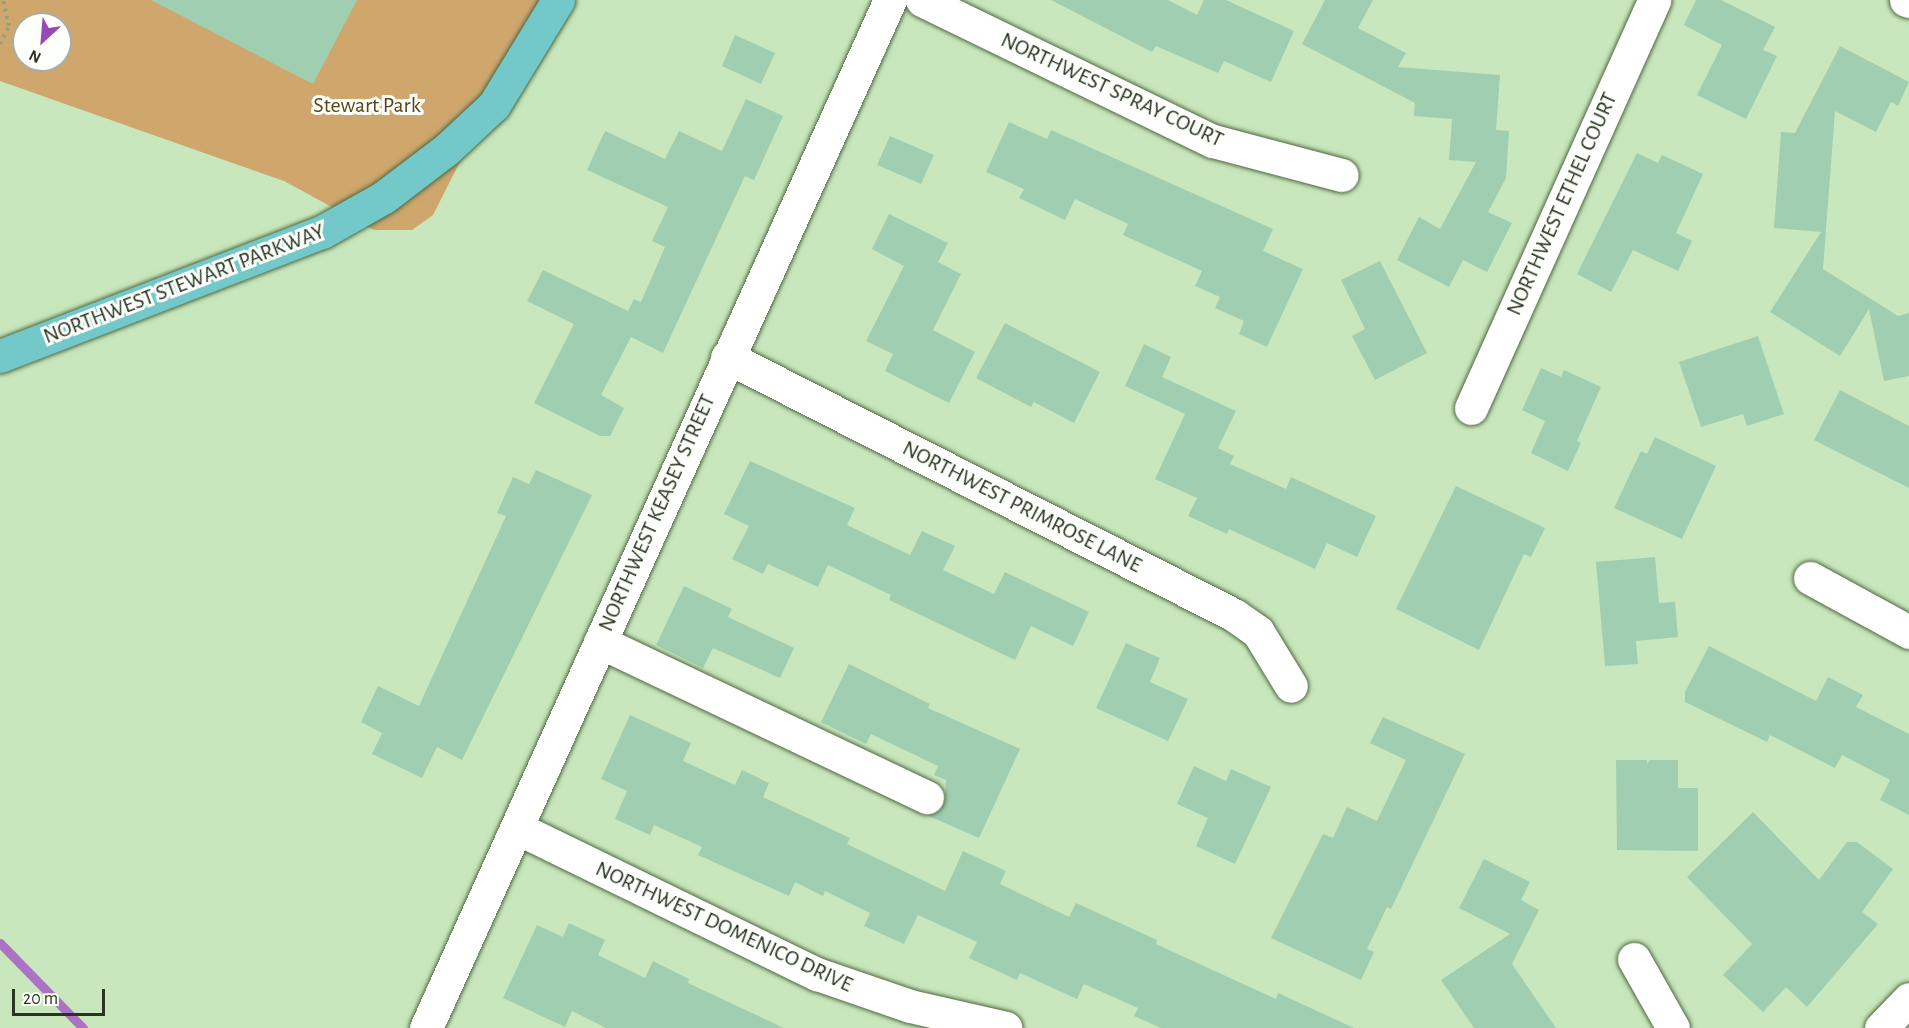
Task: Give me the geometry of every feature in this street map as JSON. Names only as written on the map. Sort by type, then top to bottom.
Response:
[{"type":"main road","name":"NORTHWEST STEWART PARKWAY","points":[[0,356],[321,232],[384,197],[447,149],[494,105],[558,0]]},
{"type":"street","name":"NORTHWEST KEASEY STREET","points":[[426,1028],[890,0]]},
{"type":"street","name":"NORTHWEST SPRAY COURT","points":[[922,0],[1213,141],[1342,175]]},
{"type":"street","name":"NORTHWEST ETHEL COURT","points":[[1471,408],[1654,0]]},
{"type":"street","name":"NORTHWEST PRIMROSE LANE","points":[[727,357],[1234,615],[1258,632],[1291,686]]},
{"type":"street","points":[[1809,579],[1909,632]]},
{"type":"street","points":[[600,642],[927,797]]},
{"type":"street","name":"NORTHWEST DOMENICO DRIVE","points":[[517,828],[817,974],[910,1006],[1006,1028]]},
{"type":"street","points":[[1634,959],[1673,1028]]},
{"type":"street","points":[[1881,1028],[1909,999]]},
{"type":"path","points":[[0,44],[9,26],[3,0]]},
{"type":"green space","name":"Stewart Park","points":[[0,0],[542,0],[433,215],[412,230],[374,230],[284,181],[0,81]]},
{"type":"building","points":[[151,0],[357,0],[313,84]]},
{"type":"building","points":[[1051,0],[1168,0],[1197,15],[1204,0],[1226,0],[1294,31],[1271,82],[1224,61],[1218,73],[1156,46],[1152,52]]},
{"type":"building","points":[[1325,0],[1373,0],[1358,28],[1406,53],[1398,67],[1500,75],[1496,130],[1509,131],[1506,178],[1488,212],[1512,223],[1487,272],[1463,260],[1449,287],[1397,260],[1419,217],[1440,229],[1476,162],[1449,160],[1452,119],[1414,116],[1415,103],[1302,44]]},
{"type":"building","points":[[1696,0],[1721,0],[1775,27],[1763,50],[1777,56],[1746,119],[1697,95],[1722,45],[1684,25]]},
{"type":"building","points":[[735,35],[775,53],[761,84],[722,66]]},
{"type":"building","points":[[1840,46],[1909,82],[1898,106],[1891,102],[1876,132],[1835,111],[1823,269],[1898,316],[1909,313],[1909,376],[1884,381],[1869,309],[1840,356],[1770,312],[1821,232],[1774,228],[1781,132],[1795,133]]},
{"type":"building","points":[[746,99],[783,116],[754,180],[745,176],[663,353],[631,337],[601,395],[624,408],[610,436],[600,436],[534,403],[574,324],[527,301],[543,270],[628,311],[634,299],[641,302],[665,247],[652,241],[668,207],[587,170],[605,131],[665,159],[679,131],[722,151]]},
{"type":"building","points":[[1009,122],[1047,139],[1051,130],[1273,229],[1263,251],[1303,269],[1267,347],[1239,334],[1244,321],[1215,308],[1220,297],[1195,286],[1202,271],[1123,235],[1128,224],[1075,199],[1065,220],[1019,198],[1024,189],[986,172]]},
{"type":"building","points":[[890,136],[934,155],[921,184],[877,165]]},
{"type":"building","points":[[1637,153],[1658,163],[1662,155],[1703,174],[1676,233],[1692,241],[1678,271],[1633,250],[1611,292],[1577,274]]},
{"type":"building","points":[[889,214],[948,243],[938,262],[961,274],[933,330],[975,352],[949,403],[885,371],[893,354],[866,341],[904,266],[872,249]]},
{"type":"building","points":[[1380,261],[1427,353],[1375,380],[1352,336],[1365,329],[1341,280]]},
{"type":"building","points":[[1005,323],[1100,372],[1074,423],[1034,402],[1031,407],[976,378]]},
{"type":"building","points":[[1758,336],[1784,414],[1747,426],[1743,414],[1701,427],[1679,362]]},
{"type":"building","points":[[1144,344],[1171,357],[1162,377],[1236,411],[1218,448],[1234,456],[1230,464],[1286,489],[1291,477],[1376,516],[1357,557],[1327,543],[1315,569],[1229,529],[1227,534],[1188,516],[1197,498],[1155,479],[1185,414],[1125,386]]},
{"type":"building","points":[[1541,368],[1561,377],[1564,370],[1601,387],[1577,441],[1581,443],[1568,471],[1531,453],[1545,421],[1522,410]]},
{"type":"building","points":[[1840,390],[1909,426],[1909,488],[1814,440]]},
{"type":"building","points":[[1655,437],[1716,466],[1682,539],[1614,508],[1641,451],[1647,454]]},
{"type":"building","points":[[750,461],[855,508],[847,525],[910,555],[922,531],[955,546],[943,570],[994,594],[1005,572],[1089,612],[1073,646],[1031,626],[1015,660],[889,600],[891,595],[828,565],[818,587],[768,564],[763,574],[732,559],[749,526],[724,514]]},
{"type":"building","points":[[536,470],[592,495],[462,760],[437,747],[422,778],[372,754],[382,733],[361,722],[378,686],[419,706],[506,516],[497,513],[513,477],[529,484]]},
{"type":"building","points":[[1456,486],[1545,528],[1531,557],[1524,554],[1479,650],[1396,609]]},
{"type":"building","points":[[1655,557],[1659,603],[1675,602],[1678,637],[1636,641],[1638,664],[1605,666],[1596,562]]},
{"type":"building","points":[[684,586],[732,609],[728,617],[794,648],[780,678],[713,648],[703,668],[656,645]]},
{"type":"building","points":[[1126,643],[1160,658],[1150,682],[1188,699],[1168,741],[1096,708]]},
{"type":"building","points":[[1709,646],[1816,701],[1828,677],[1863,695],[1856,707],[1909,734],[1909,815],[1880,800],[1890,780],[1842,755],[1835,768],[1770,735],[1767,742],[1685,702],[1685,692]]},
{"type":"building","points":[[849,664],[930,704],[928,708],[1020,749],[979,838],[929,816],[944,804],[946,780],[934,775],[938,766],[871,734],[866,744],[821,722]]},
{"type":"building","points":[[630,715],[691,743],[683,761],[735,785],[742,770],[769,783],[763,797],[850,838],[847,844],[945,891],[963,851],[1006,871],[1000,884],[1069,917],[1076,903],[1157,940],[1156,944],[1276,999],[1278,993],[1354,1028],[1161,1028],[1134,1016],[1138,1008],[1084,984],[1077,999],[1020,973],[1017,980],[969,958],[977,942],[918,915],[904,944],[864,926],[870,913],[825,891],[823,896],[795,882],[789,896],[698,855],[702,847],[654,825],[650,835],[615,819],[627,791],[601,779]]},
{"type":"building","points":[[1383,717],[1465,754],[1391,909],[1387,907],[1367,949],[1374,952],[1361,980],[1271,938],[1323,834],[1333,838],[1347,807],[1377,821],[1406,760],[1370,743]]},
{"type":"building","points":[[1616,760],[1647,760],[1647,764],[1650,760],[1678,760],[1678,788],[1698,788],[1698,851],[1617,850]]},
{"type":"building","points":[[1194,766],[1226,781],[1231,769],[1271,787],[1235,864],[1196,846],[1208,818],[1177,804]]},
{"type":"building","points":[[1753,812],[1819,880],[1847,842],[1857,842],[1893,869],[1862,912],[1878,924],[1807,1007],[1786,987],[1763,1012],[1723,975],[1752,944],[1687,877]]},
{"type":"building","points":[[1484,859],[1530,882],[1521,900],[1539,910],[1512,964],[1556,1028],[1474,1028],[1441,980],[1510,934],[1459,908]]},
{"type":"building","points":[[569,923],[605,940],[598,955],[645,978],[653,961],[689,979],[688,983],[784,1028],[606,1028],[572,1011],[565,1027],[503,998],[537,925],[563,937]]},
{"type":"waterway","points":[[0,943],[83,1028]]}]
